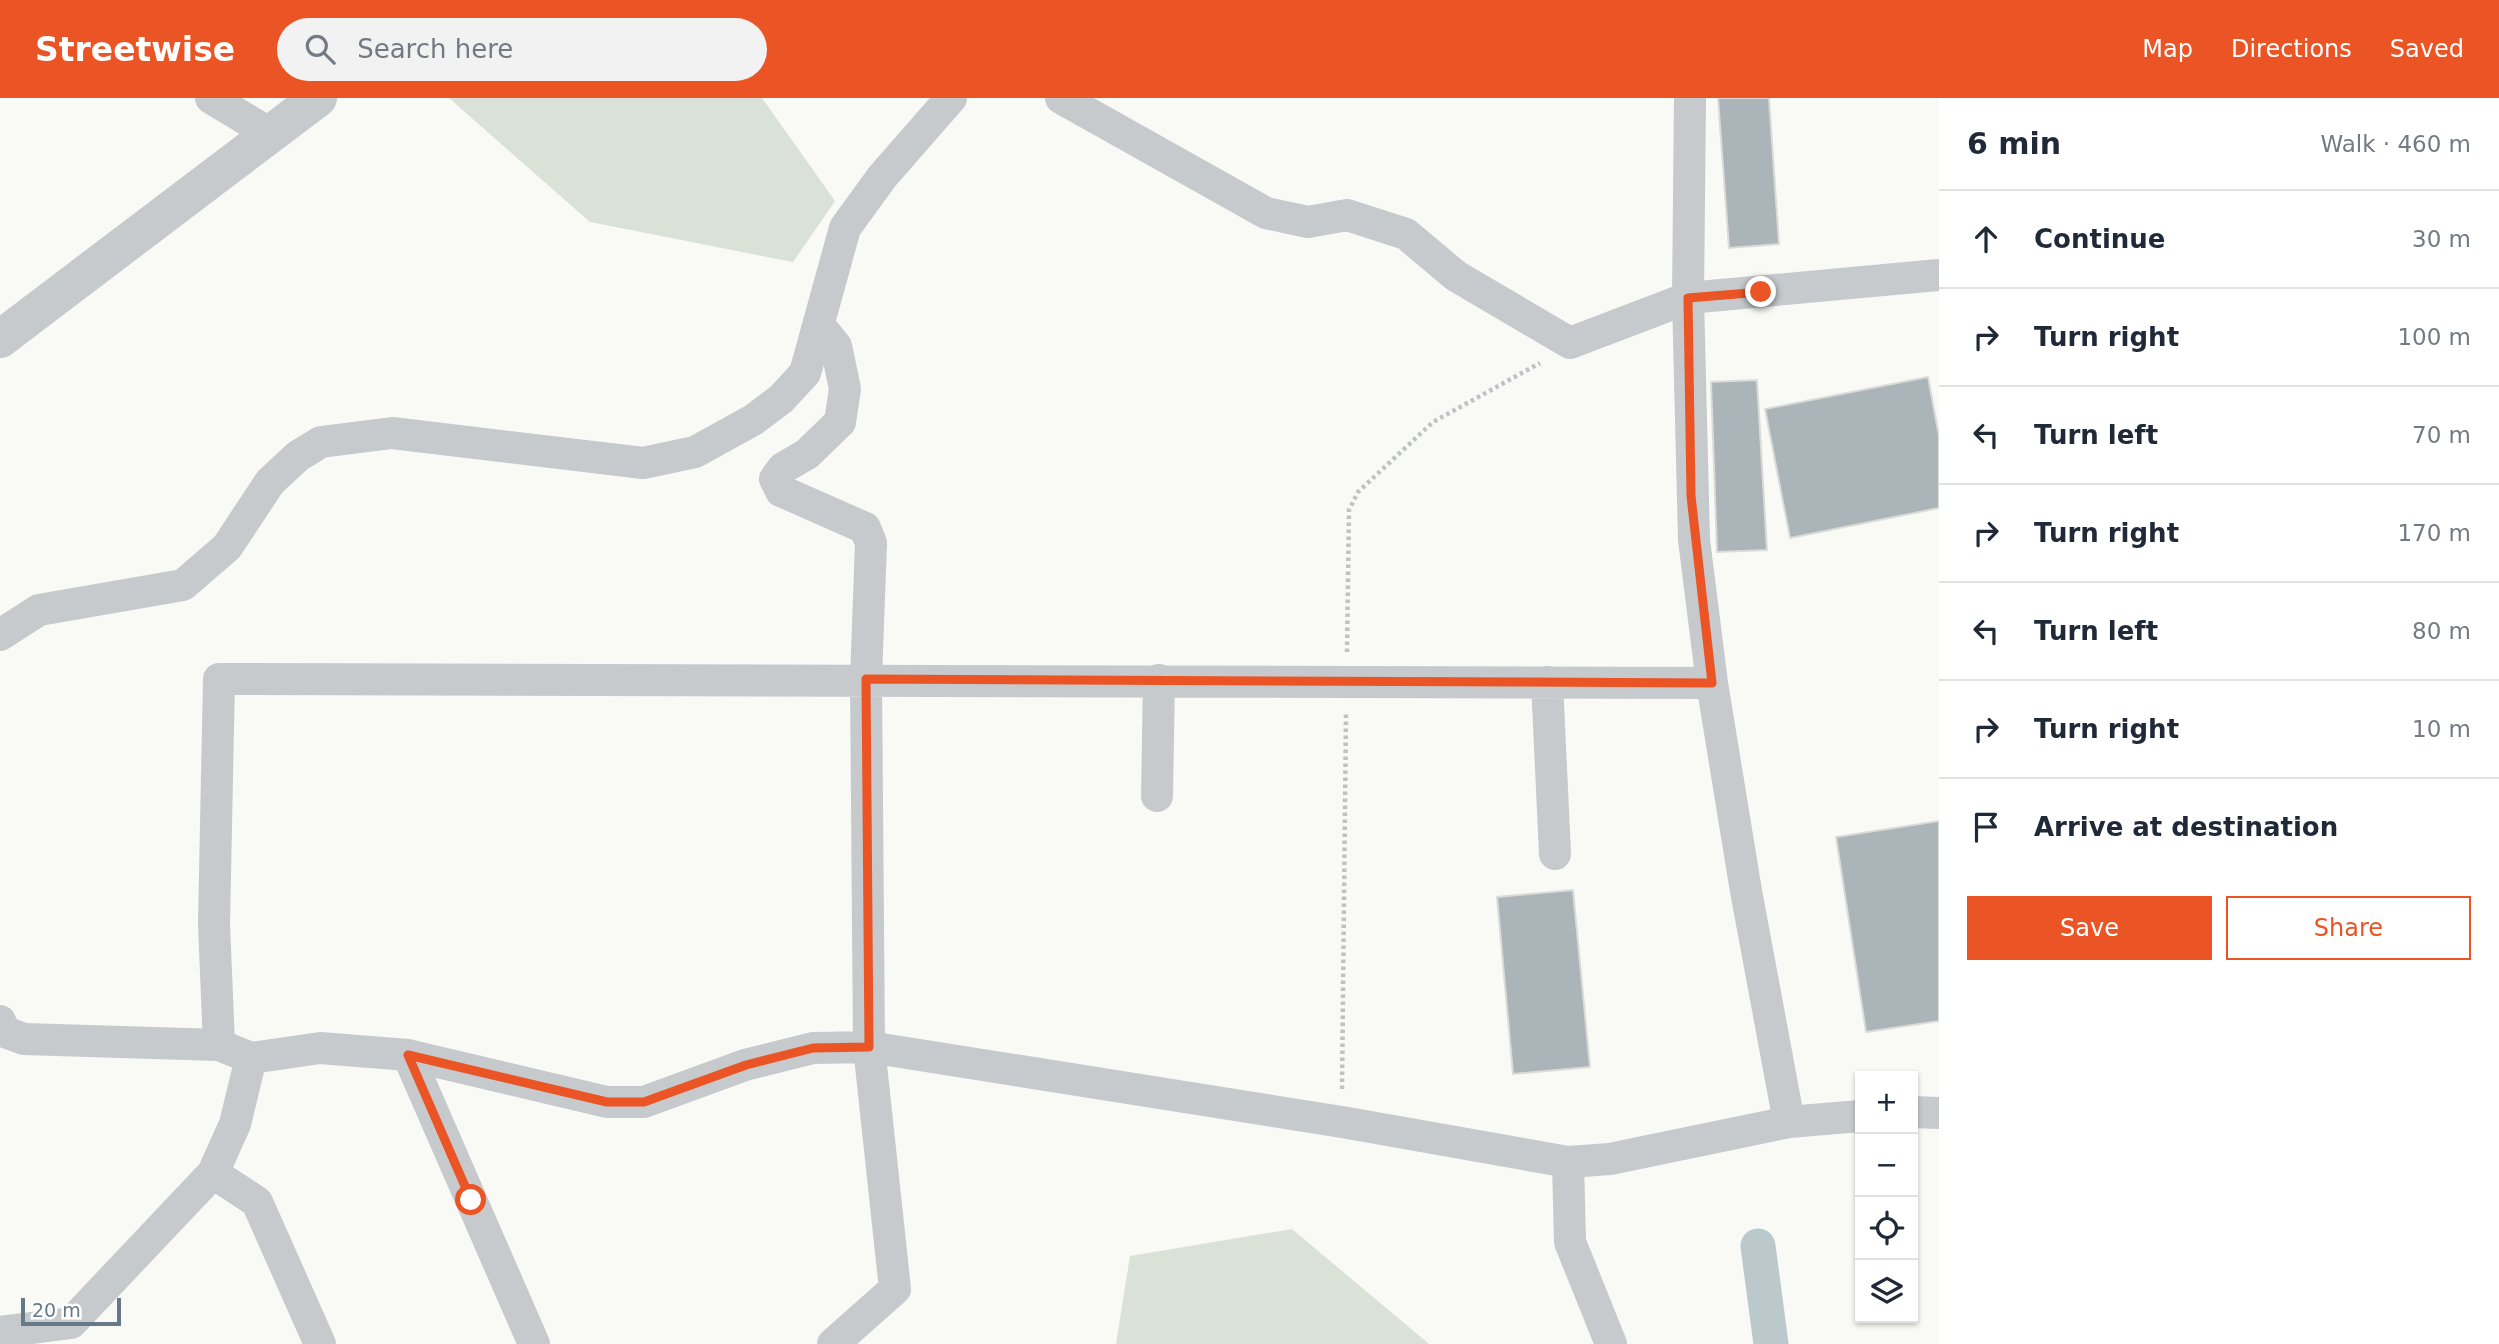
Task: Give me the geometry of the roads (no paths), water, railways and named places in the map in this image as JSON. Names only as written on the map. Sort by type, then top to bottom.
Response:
[{"type":"street","points":[[211,98],[269,133]]},
{"type":"street","points":[[0,339],[318,98]]},
{"type":"street","points":[[0,635],[39,610],[183,585],[226,547],[270,482],[298,456],[321,442],[392,433],[643,464],[695,452],[753,420],[781,399],[805,373],[845,228],[882,177],[951,98]]},
{"type":"street","points":[[1061,98],[1266,213],[1308,222],[1347,215],[1406,234],[1456,276],[1570,343],[1688,298],[1939,275]]},
{"type":"street","points":[[1690,98],[1688,298],[1691,496],[1712,683],[1746,891],[1789,1122]]},
{"type":"street","points":[[819,325],[836,346],[845,389],[840,422],[807,454],[783,468],[775,479],[781,491],[865,528],[871,543],[866,679],[869,1047],[895,1289],[833,1344]]},
{"type":"street","points":[[219,1045],[214,924],[219,679],[1712,683]]},
{"type":"street","points":[[1157,796],[1159,680]]},
{"type":"street","points":[[1547,682],[1555,853]]},
{"type":"street","points":[[0,1021],[5,1032],[24,1040],[219,1045],[251,1058],[320,1048],[408,1055],[607,1102],[644,1102],[746,1065],[813,1048],[869,1047],[1342,1122],[1568,1161],[1610,1159],[1789,1122],[1855,1116]]},
{"type":"street","points":[[408,1055],[534,1344]]},
{"type":"street","points":[[0,1332],[75,1333],[214,1173],[235,1124],[251,1058]]},
{"type":"street","points":[[1918,1112],[1939,1113]]},
{"type":"street","points":[[1568,1161],[1570,1242],[1611,1344]]},
{"type":"street","points":[[214,1173],[257,1202],[320,1344]]},
{"type":"waterway","points":[[1758,1246],[1771,1344]]}]
